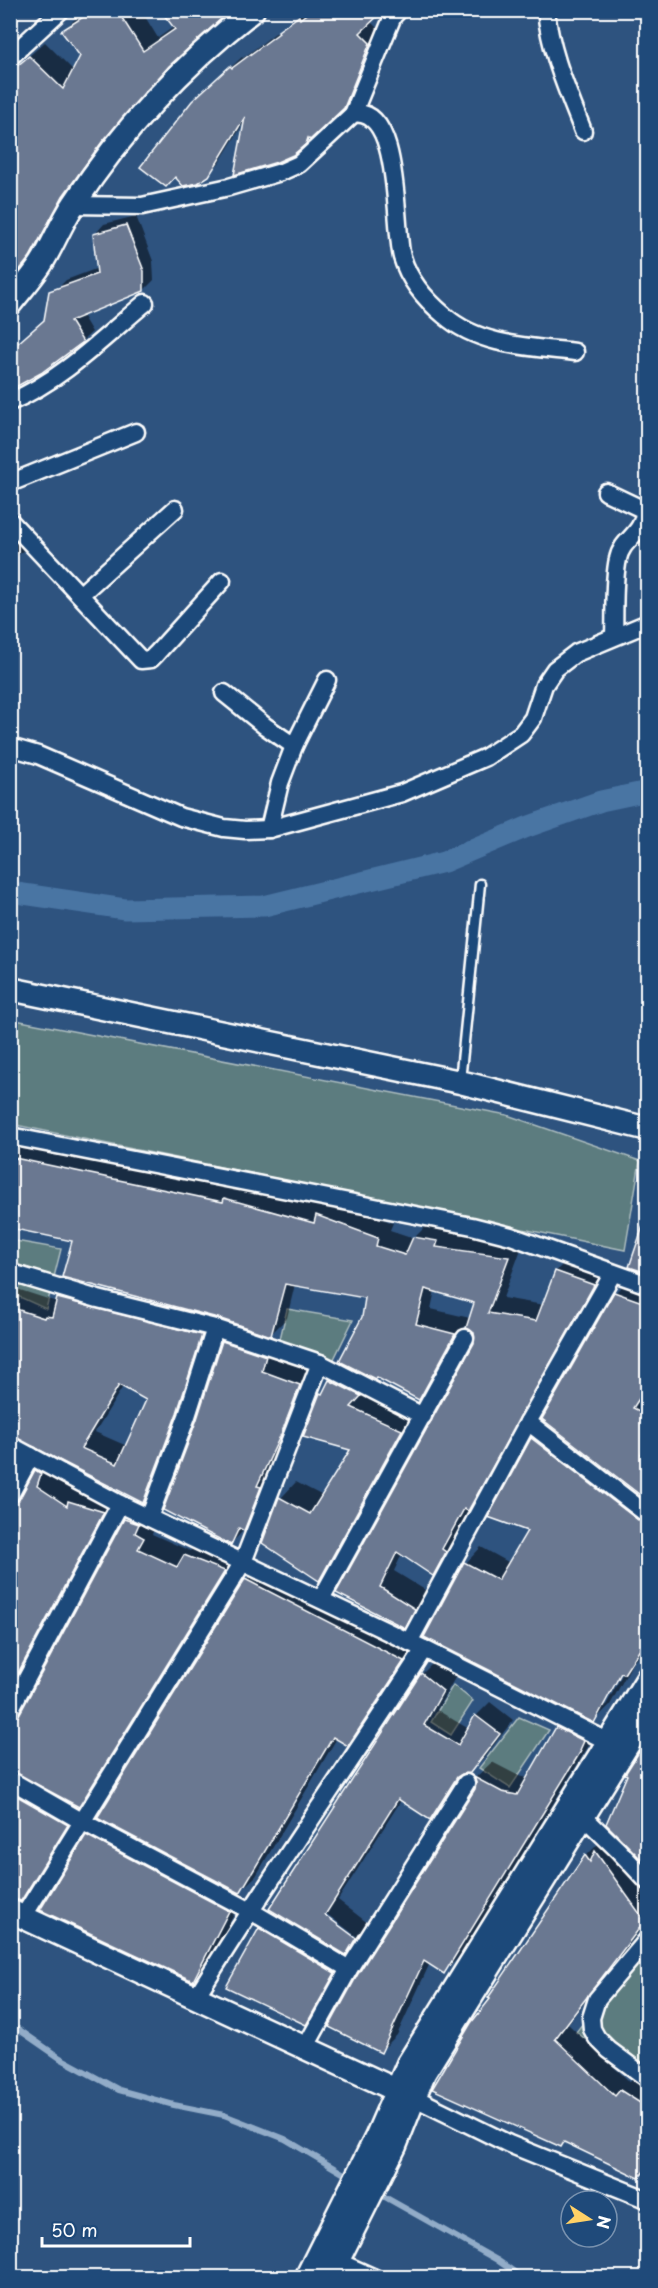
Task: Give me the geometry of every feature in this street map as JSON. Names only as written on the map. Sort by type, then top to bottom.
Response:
[{"type":"street","points":[[10,57],[61,10]]},
{"type":"street","points":[[10,304],[41,264],[73,205],[103,163],[151,104],[183,70],[221,35],[253,10]]},
{"type":"street","points":[[73,205],[142,206],[229,187],[299,164],[353,114],[393,16],[399,10]]},
{"type":"street","points":[[546,10],[559,68],[583,132]]},
{"type":"street","points":[[353,114],[361,113],[369,116],[388,145],[393,163],[397,224],[402,256],[416,285],[432,303],[459,326],[475,333],[510,344],[575,352]]},
{"type":"street","points":[[10,402],[37,390],[67,368],[145,303]]},
{"type":"street","points":[[10,483],[136,432]]},
{"type":"street","points":[[606,492],[644,510],[641,528],[623,547],[618,559],[614,636]]},
{"type":"street","points":[[80,595],[175,508]]},
{"type":"street","points":[[10,521],[137,657],[146,660],[156,654],[222,581]]},
{"type":"street","points":[[10,747],[38,755],[182,817],[224,828],[268,829],[402,793],[486,757],[521,734],[533,718],[544,685],[555,669],[576,653],[648,623]]},
{"type":"street","points":[[268,829],[280,783],[294,746],[327,680]]},
{"type":"street","points":[[224,693],[294,746]]},
{"type":"street","points":[[10,989],[460,1082],[648,1129]]},
{"type":"street","points":[[10,1136],[472,1226],[511,1236],[648,1285]]},
{"type":"street","points":[[409,1642],[528,1422],[613,1273]]},
{"type":"street","points":[[15,1274],[98,1299],[215,1328],[320,1363],[423,1416]]},
{"type":"street","points":[[149,1518],[187,1416],[215,1328]]},
{"type":"street","points":[[321,1599],[465,1338]]},
{"type":"street","points":[[320,1363],[243,1562],[83,1822],[17,1914],[509,2144],[648,2200]]},
{"type":"street","points":[[528,1422],[648,1515]]},
{"type":"street","points":[[10,1445],[120,1504],[424,1649],[616,1746]]},
{"type":"street","points":[[10,1495],[31,1456]]},
{"type":"street","points":[[10,1710],[120,1504]]},
{"type":"street","points":[[196,1997],[249,1910],[353,1759],[424,1649]]},
{"type":"street","points":[[405,2094],[424,2073],[583,1816],[648,1678]]},
{"type":"street","points":[[375,2277],[333,2269],[352,2212],[386,2142],[405,2094],[408,2064],[616,1746],[648,1712]]},
{"type":"street","points":[[10,1780],[83,1822],[249,1910],[349,1969]]},
{"type":"street","points":[[305,2048],[349,1969],[466,1783]]},
{"type":"street","points":[[583,1816],[648,1882]]},
{"type":"street","points":[[648,1939],[597,1999],[591,2018],[592,2029],[597,2038],[609,2050],[648,2079]]},
{"type":"street","points":[[306,2277],[352,2212]]},
{"type":"lane","points":[[460,1082],[480,884]]},
{"type":"green space","points":[[10,1019],[507,1115],[640,1161],[625,1250],[11,1124]]},
{"type":"green space","points":[[10,1240],[61,1249],[46,1309],[11,1293]]},
{"type":"green space","points":[[287,1309],[353,1320],[328,1371],[276,1356]]},
{"type":"green space","points":[[453,1685],[473,1701],[451,1735],[431,1722]]},
{"type":"green space","points":[[519,1717],[549,1730],[510,1788],[479,1768]]},
{"type":"green space","points":[[647,1940],[647,2086],[576,2032]]},
{"type":"building","points":[[94,10],[117,10],[143,51],[175,29],[160,10],[231,10],[169,66],[102,142],[63,196],[30,257],[10,282],[10,72],[29,56],[63,89],[80,56],[61,31]]},
{"type":"building","points":[[311,10],[384,10],[360,33],[370,43],[344,108],[310,140],[308,138],[306,144],[293,155],[277,162],[234,175],[245,117],[209,176],[198,183],[183,186],[175,177],[166,187],[140,167],[192,101],[230,66],[232,68],[279,33],[278,31]]},
{"type":"building","points":[[126,225],[144,271],[144,291],[70,321],[83,342],[41,373],[10,390],[10,350],[44,320],[49,291],[97,274],[93,234]]},
{"type":"building","points":[[10,1157],[223,1202],[224,1198],[314,1223],[316,1215],[378,1238],[376,1246],[405,1255],[413,1237],[438,1241],[436,1247],[509,1257],[488,1313],[536,1321],[555,1271],[594,1285],[468,1511],[464,1509],[442,1549],[446,1552],[433,1576],[397,1552],[380,1587],[415,1609],[405,1628],[336,1593],[474,1343],[474,1333],[466,1328],[474,1303],[425,1289],[416,1324],[455,1334],[419,1400],[376,1377],[375,1379],[339,1361],[362,1317],[365,1298],[285,1284],[271,1336],[218,1318],[62,1277],[72,1241],[10,1228]]},
{"type":"building","points":[[645,1220],[648,1220],[648,1273],[629,1267]]},
{"type":"building","points":[[614,1292],[648,1304],[648,1385],[633,1408],[648,1415],[648,1441],[641,1454],[648,1459],[648,1501],[542,1419]]},
{"type":"building","points":[[57,1298],[202,1335],[177,1413],[143,1503],[10,1435],[10,1307],[44,1318],[45,1316],[52,1317]],"holes":[[[119,1385],[146,1400],[117,1464],[81,1448]]]},
{"type":"building","points":[[222,1341],[266,1356],[262,1371],[300,1385],[282,1432],[257,1486],[261,1487],[244,1531],[239,1528],[231,1545],[163,1510],[197,1419]]},
{"type":"building","points":[[329,1380],[361,1396],[351,1407],[402,1430],[319,1581],[262,1543],[279,1497],[310,1514],[350,1450],[303,1437],[320,1393],[322,1394]]},
{"type":"building","points":[[531,1438],[642,1523],[648,1525],[648,1637],[624,1674],[621,1673],[594,1723],[424,1637],[464,1562],[498,1580],[527,1531],[488,1517]]},
{"type":"building","points":[[35,1470],[41,1474],[37,1486],[67,1506],[68,1501],[104,1512],[11,1686],[10,1505],[19,1500]]},
{"type":"building","points":[[124,1519],[139,1524],[135,1533],[144,1538],[138,1549],[177,1567],[184,1555],[225,1571],[79,1807],[10,1770],[10,1724],[19,1715]]},
{"type":"building","points":[[245,1579],[404,1661],[348,1746],[333,1737],[240,1893],[97,1818]]},
{"type":"building","points":[[421,1673],[443,1691],[424,1725],[458,1745],[475,1715],[500,1734],[470,1773],[457,1777],[430,1820],[398,1799],[325,1915],[356,1938],[346,1955],[269,1909]]},
{"type":"building","points":[[556,1727],[584,1741],[581,1751],[444,1974],[424,1961],[381,2053],[329,2027],[358,1974],[475,1789],[474,1777],[502,1792],[517,1795]]},
{"type":"building","points":[[648,1738],[648,1866],[606,1824],[627,1775],[625,1774]]},
{"type":"building","points":[[10,1792],[68,1825],[21,1901],[10,1898]]},
{"type":"building","points":[[86,1835],[229,1911],[193,1981],[40,1910]]},
{"type":"building","points":[[595,1851],[645,1921],[555,2039],[615,2096],[620,2090],[648,2108],[648,2166],[639,2178],[564,2142],[561,2147],[432,2089],[471,2023],[490,1999],[488,1998],[585,1855],[590,1862]]},
{"type":"building","points":[[259,1928],[335,1973],[306,2025],[226,1987]]},
{"type":"waterway","points":[[10,892],[125,909],[264,906],[444,862],[527,827],[601,801],[648,791]]},
{"type":"waterway","points":[[10,2028],[18,2029],[60,2058],[119,2090],[174,2105],[224,2115],[285,2139],[351,2178]]},
{"type":"waterway","points":[[376,2192],[497,2260],[523,2278]]}]
